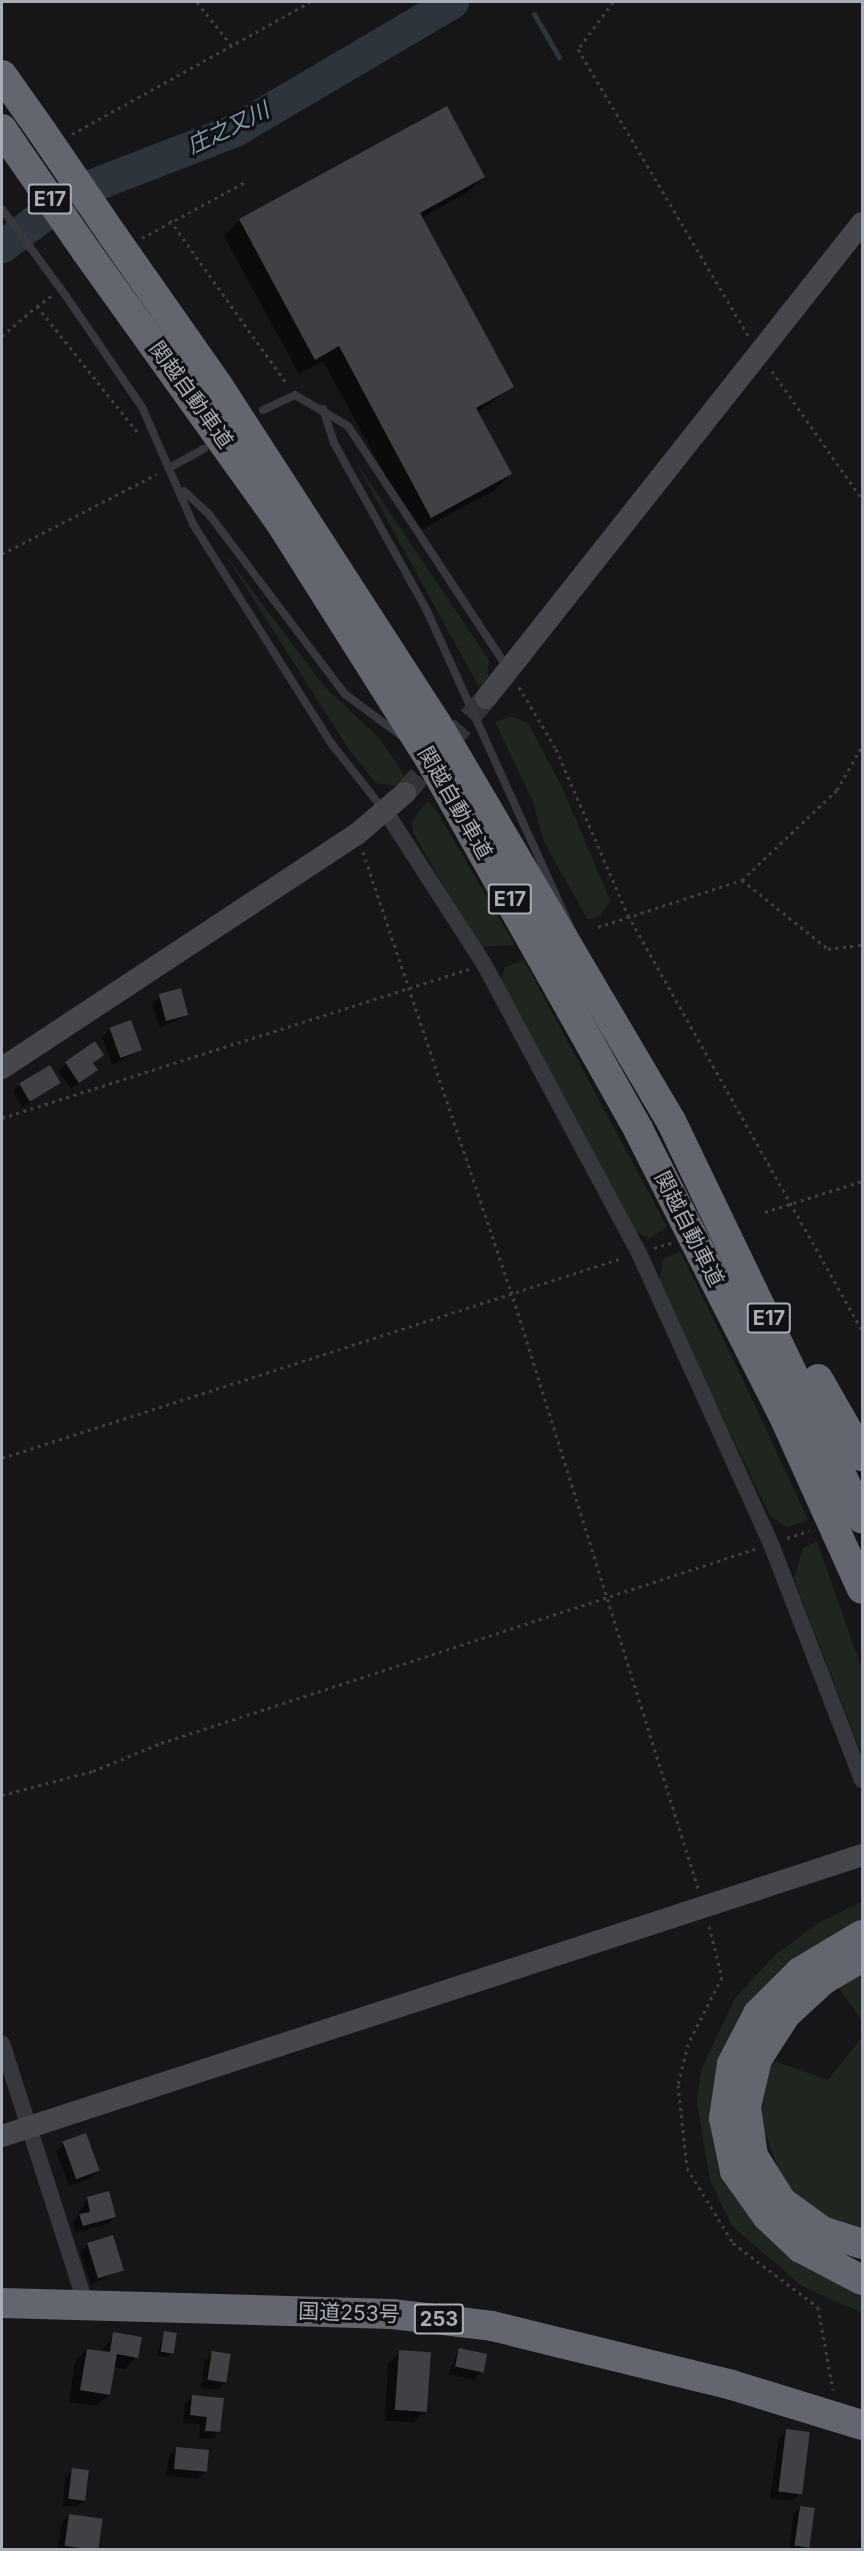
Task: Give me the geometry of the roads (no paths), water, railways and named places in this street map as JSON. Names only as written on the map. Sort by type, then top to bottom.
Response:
[{"type":"highway","name":"関越自動車道","points":[[2,75],[55,136],[127,238],[217,384],[437,724],[671,1121],[862,1518]]},
{"type":"highway","name":"関越自動車道","points":[[8,138],[279,522],[428,756],[639,1131],[860,1584]]},
{"type":"highway","points":[[671,1121],[862,1456]]},
{"type":"highway","points":[[862,1935],[800,1972],[758,2014],[732,2064],[724,2118],[735,2171],[767,2216],[801,2248],[862,2280]]},
{"type":"highway","points":[[862,1957],[823,1980],[786,2014],[757,2059],[746,2107],[753,2156],[782,2202],[822,2231],[862,2244]]},
{"type":"highway","name":"国道253号","points":[[2,2303],[392,2313],[492,2326],[732,2385],[862,2425]]},
{"type":"street","points":[[486,698],[757,350],[862,223]]},
{"type":"street","points":[[2,1068],[357,834],[386,812],[405,793]]},
{"type":"street","points":[[386,812],[484,964],[639,1253],[771,1544],[862,1780]]},
{"type":"street","points":[[2,2136],[862,1855]]},
{"type":"street","points":[[2,2043],[86,2306]]},
{"type":"lane","points":[[2,209],[66,296],[142,407],[183,490],[194,524],[331,743],[386,812]]},
{"type":"lane","points":[[262,411],[296,395],[324,409],[348,426],[508,670]]},
{"type":"lane","points":[[324,409],[334,444],[395,545],[530,844],[574,925],[576,963]]},
{"type":"lane","points":[[171,467],[204,448]]},
{"type":"lane","points":[[183,490],[208,513],[345,694],[428,756]]},
{"type":"waterway","name":"庄之又川","points":[[2,246],[72,193],[233,131],[452,2]]},
{"type":"waterway","points":[[534,14],[559,57]]},
{"type":"tunnel","points":[[405,793],[486,698]]}]
